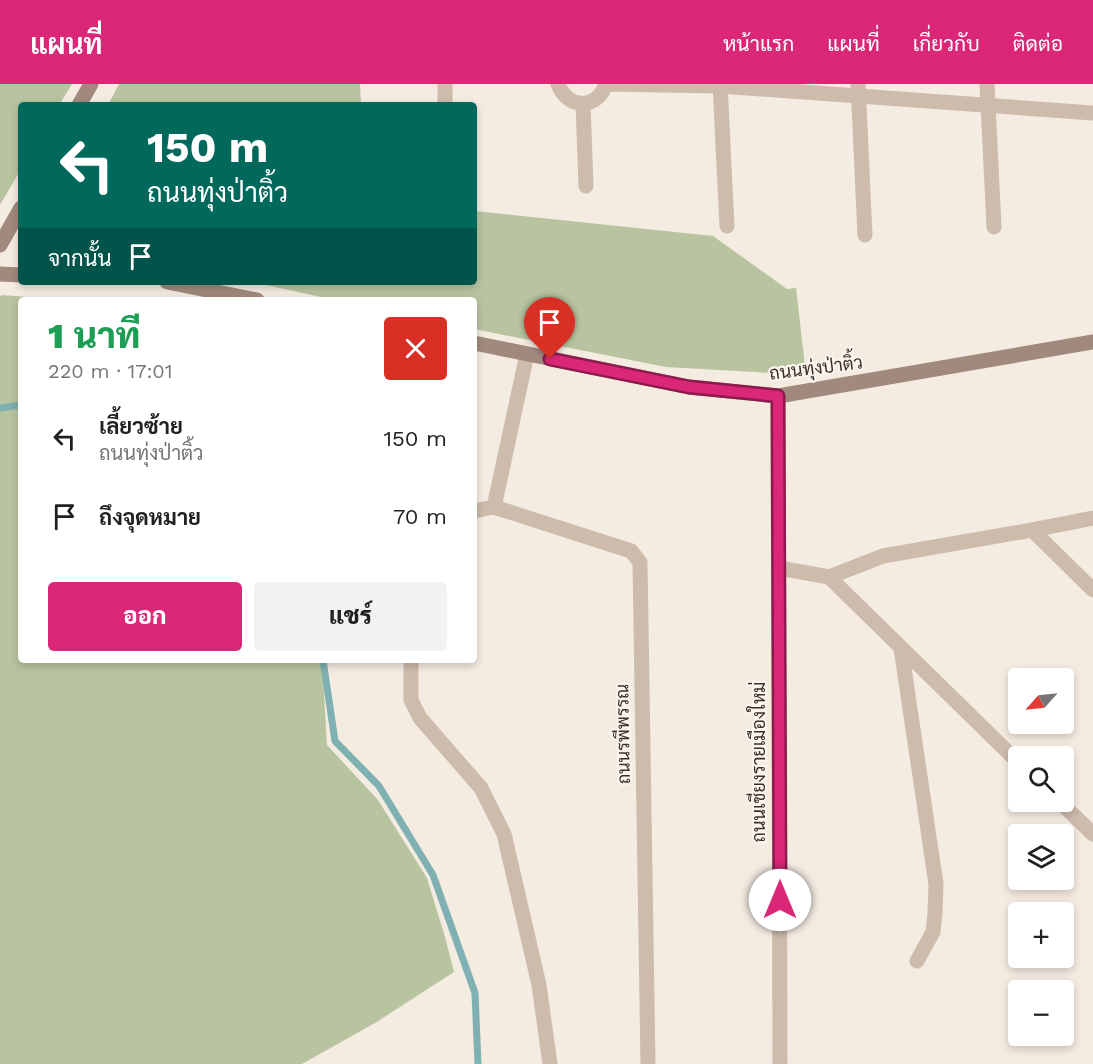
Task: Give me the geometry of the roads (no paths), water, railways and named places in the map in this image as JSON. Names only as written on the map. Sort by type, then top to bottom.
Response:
[{"type":"street","points":[[81,102],[91,84]]},
{"type":"street","points":[[445,84],[445,102]]},
{"type":"street","points":[[558,84],[561,92],[567,98],[583,104],[598,98],[606,84],[720,85],[859,90],[987,105],[1093,113]]},
{"type":"street","points":[[987,84],[994,227]]},
{"type":"street","points":[[720,85],[727,226]]},
{"type":"street","points":[[859,90],[865,235]]},
{"type":"street","points":[[583,104],[586,186]]},
{"type":"street","points":[[0,245],[18,213]]},
{"type":"street","points":[[0,274],[18,275]]},
{"type":"street","points":[[182,285],[242,297]]},
{"type":"street","name":"ถนนทุ่งป่าติ้ว","points":[[477,345],[689,387],[778,396],[1093,342]]},
{"type":"street","points":[[494,507],[527,354]]},
{"type":"street","name":"ถนนเชียงรายเมืองใหม่","points":[[778,396],[780,1064]]},
{"type":"street","name":"ถนนรพีพรรณ","points":[[477,510],[494,507],[632,551],[640,562],[648,1064]]},
{"type":"street","points":[[779,568],[829,577],[883,556],[1093,518]]},
{"type":"street","points":[[1032,530],[1093,590]]},
{"type":"street","points":[[829,577],[1008,752]]},
{"type":"street","points":[[901,648],[936,884],[933,932],[917,961]]},
{"type":"street","points":[[411,663],[411,700],[420,718],[481,788],[504,834],[539,985],[550,1064]]},
{"type":"street","points":[[1070,812],[1093,834]]},
{"type":"waterway","points":[[0,408],[18,405]]},
{"type":"waterway","points":[[323,663],[335,741],[379,786],[433,875],[475,993],[478,1064]]}]
